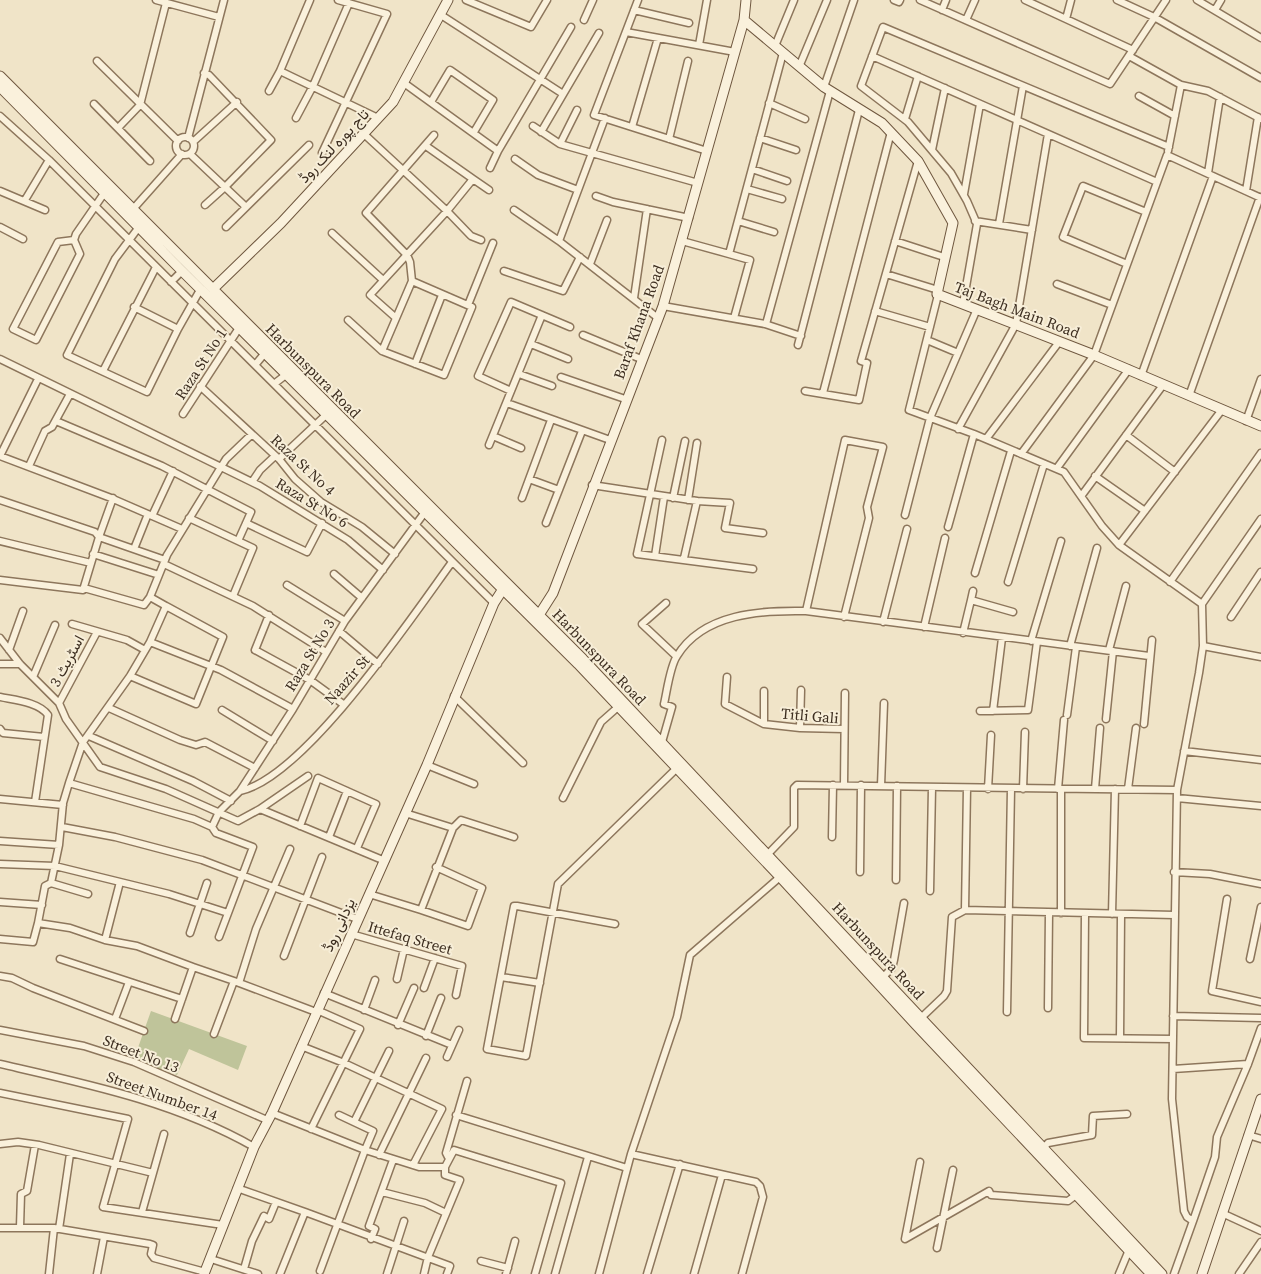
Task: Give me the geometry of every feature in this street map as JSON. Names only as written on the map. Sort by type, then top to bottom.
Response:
[{"type":"main road","name":"تاج پورہ لنک روڈ","points":[[213,290],[281,223],[393,102],[448,0]]},
{"type":"main road","name":"Baraf Khana Road","points":[[539,615],[553,592],[625,399],[663,306],[744,20],[746,0]]},
{"type":"main road","name":"Taj Bagh Main Road","points":[[744,20],[827,89],[882,123],[918,161],[953,223],[944,257],[938,292],[963,304],[1129,369],[1221,411],[1261,426]]},
{"type":"main road","name":"Harbunspura Road","points":[[0,76],[134,208],[213,290],[265,353],[327,414],[389,470],[425,512],[662,742],[768,854],[783,874],[1151,1274]]},
{"type":"main road","name":"Harbunspura Road","points":[[0,87],[200,290],[242,325],[539,615],[618,708],[884,976],[922,1017],[961,1066],[1043,1148],[1162,1274]]},
{"type":"main road","name":"یزدانی روڈ","points":[[204,1273],[254,1147],[302,1046],[427,765],[494,603],[503,589]]},
{"type":"main road","points":[[1202,1274],[1224,1214],[1248,1135],[1261,1102]]},
{"type":"street","points":[[156,0],[219,18]]},
{"type":"street","points":[[190,154],[193,150],[191,140],[204,73],[224,0]]},
{"type":"street","points":[[269,91],[310,0]]},
{"type":"street","points":[[322,152],[347,103],[387,14],[338,0]]},
{"type":"street","points":[[466,0],[531,27],[547,0]]},
{"type":"street","points":[[584,20],[592,0]]},
{"type":"street","points":[[638,0],[594,115],[707,151]]},
{"type":"street","points":[[699,45],[707,0]]},
{"type":"street","points":[[775,46],[794,0]]},
{"type":"street","points":[[799,67],[827,0]]},
{"type":"street","points":[[766,324],[827,89],[854,0]]},
{"type":"street","points":[[894,0],[899,2],[900,0]]},
{"type":"street","points":[[920,0],[1110,84],[1166,0]]},
{"type":"street","points":[[942,10],[946,0]]},
{"type":"street","points":[[966,20],[975,0]]},
{"type":"street","points":[[1025,0],[1034,2],[1131,53],[1182,85],[1208,91],[1259,118],[1246,191]]},
{"type":"street","points":[[1066,19],[1071,0]]},
{"type":"street","points":[[1117,0],[1126,2],[1154,17],[1261,78]]},
{"type":"street","points":[[1198,0],[1261,38]]},
{"type":"street","points":[[1214,10],[1221,0]]},
{"type":"street","points":[[118,128],[140,105],[166,3]]},
{"type":"street","points":[[296,118],[313,86],[349,3]]},
{"type":"street","points":[[634,10],[688,23]]},
{"type":"street","points":[[441,16],[563,94]]},
{"type":"street","points":[[490,168],[498,151],[571,27]]},
{"type":"street","points":[[963,304],[977,224],[964,194],[951,172],[905,120],[861,86],[883,27],[1169,147]]},
{"type":"street","points":[[626,32],[735,52]]},
{"type":"street","points":[[541,132],[599,33]]},
{"type":"street","points":[[632,127],[658,38]]},
{"type":"street","points":[[729,254],[783,53]]},
{"type":"street","points":[[872,56],[1157,182]]},
{"type":"street","points":[[669,139],[688,61]]},
{"type":"street","points":[[97,62],[178,141],[191,140],[237,102]]},
{"type":"street","points":[[280,70],[378,118]]},
{"type":"street","points":[[431,102],[450,70],[493,100],[474,132]]},
{"type":"street","points":[[204,73],[209,75],[237,102],[271,140],[205,205]]},
{"type":"street","points":[[905,120],[918,76]]},
{"type":"street","points":[[404,83],[498,151]]},
{"type":"street","points":[[1021,454],[1094,355],[1167,155],[1182,85]]},
{"type":"street","points":[[999,224],[1023,86]]},
{"type":"street","points":[[932,150],[946,88]]},
{"type":"street","points":[[1139,96],[1175,116]]},
{"type":"street","points":[[1141,376],[1210,175],[1220,97]]},
{"type":"street","points":[[769,103],[805,120]]},
{"type":"street","points":[[94,104],[150,161]]},
{"type":"street","points":[[964,194],[980,104]]},
{"type":"street","points":[[560,144],[576,110]]},
{"type":"street","points":[[798,344],[859,110]]},
{"type":"street","points":[[0,116],[49,160],[94,207],[494,603]]},
{"type":"street","points":[[559,241],[605,118]]},
{"type":"street","points":[[533,126],[560,144],[698,183]]},
{"type":"street","points":[[823,393],[891,132]]},
{"type":"street","points":[[364,134],[447,211],[470,236],[480,240]]},
{"type":"street","points":[[958,429],[1016,324],[1048,134]]},
{"type":"street","points":[[382,351],[412,282],[410,262],[407,255],[366,213],[434,135]]},
{"type":"street","points":[[760,138],[796,150]]},
{"type":"street","points":[[178,141],[177,148],[182,154]]},
{"type":"street","points":[[226,227],[309,145]]},
{"type":"street","points":[[426,146],[489,190]]},
{"type":"street","points":[[134,208],[182,154],[190,154],[246,206]]},
{"type":"street","points":[[1167,155],[1261,198],[1189,396]]},
{"type":"street","points":[[515,159],[538,175],[578,190]]},
{"type":"street","points":[[25,200],[49,160]]},
{"type":"street","points":[[805,390],[859,400],[867,363],[861,362],[918,161]]},
{"type":"street","points":[[752,169],[787,181]]},
{"type":"street","points":[[396,318],[370,295],[447,211],[473,179]]},
{"type":"street","points":[[1127,264],[1063,237],[1083,186],[1146,212]]},
{"type":"street","points":[[747,189],[782,199]]},
{"type":"street","points":[[0,191],[45,210]]},
{"type":"street","points":[[74,240],[105,192]]},
{"type":"street","points":[[596,196],[613,202],[689,218]]},
{"type":"street","points":[[634,298],[648,209]]},
{"type":"street","points":[[514,210],[590,264],[658,318]]},
{"type":"street","points":[[590,264],[607,220]]},
{"type":"street","points":[[738,221],[774,232]]},
{"type":"street","points":[[975,221],[1032,230]]},
{"type":"street","points":[[0,226],[23,238]]},
{"type":"street","points":[[139,227],[115,259],[67,354],[147,392],[178,329],[200,290]]},
{"type":"street","points":[[332,233],[383,280]]},
{"type":"street","points":[[74,240],[80,254],[36,340],[13,329],[58,242],[74,240]]},
{"type":"street","points":[[682,241],[750,260],[734,318]]},
{"type":"street","points":[[895,241],[944,257]]},
{"type":"street","points":[[468,305],[493,243]]},
{"type":"street","points":[[504,271],[563,291],[580,257]]},
{"type":"street","points":[[103,371],[156,267]]},
{"type":"street","points":[[171,282],[182,271]]},
{"type":"street","points":[[886,274],[938,292],[909,410],[974,434],[1064,472],[1102,526],[1119,545],[1202,604]]},
{"type":"street","points":[[348,320],[382,351],[444,375],[472,307],[412,282]]},
{"type":"street","points":[[1057,284],[1112,305]]},
{"type":"street","points":[[414,364],[442,295]]},
{"type":"street","points":[[512,392],[475,375],[510,302],[570,327]]},
{"type":"street","points":[[663,306],[766,324],[801,336]]},
{"type":"street","points":[[134,307],[178,329]]},
{"type":"street","points":[[905,514],[930,418],[977,309]]},
{"type":"street","points":[[875,311],[930,328]]},
{"type":"street","points":[[489,446],[542,316]]},
{"type":"street","name":"Raza St No 1","points":[[183,414],[242,325]]},
{"type":"street","points":[[583,335],[641,359]]},
{"type":"street","points":[[927,340],[958,353]]},
{"type":"street","points":[[986,439],[1059,342]]},
{"type":"street","points":[[531,344],[568,359]]},
{"type":"street","points":[[255,365],[265,353]]},
{"type":"street","name":"Raza St No 6","points":[[0,359],[252,482],[348,540],[383,570]]},
{"type":"street","points":[[1057,468],[1129,369]]},
{"type":"street","points":[[274,384],[286,374]]},
{"type":"street","points":[[519,374],[552,386]]},
{"type":"street","points":[[562,377],[625,399]]},
{"type":"street","points":[[38,378],[0,456],[113,498],[182,529]]},
{"type":"street","points":[[1246,421],[1261,379]]},
{"type":"street","points":[[1082,495],[1163,385]]},
{"type":"street","name":"Raza St No 4","points":[[200,386],[277,457],[295,478],[321,502],[362,527],[395,554]]},
{"type":"street","points":[[29,466],[45,431],[52,428],[70,394]]},
{"type":"street","points":[[507,403],[610,440]]},
{"type":"street","points":[[1119,545],[1221,411]]},
{"type":"street","points":[[252,482],[260,470],[315,426],[327,414]]},
{"type":"street","points":[[522,498],[551,420]]},
{"type":"street","points":[[56,421],[173,471],[251,512],[238,541]]},
{"type":"street","points":[[546,523],[582,431]]},
{"type":"street","points":[[948,527],[974,434]]},
{"type":"street","points":[[0,580],[83,590],[84,588],[144,605],[150,597],[182,529],[226,459],[252,435]]},
{"type":"street","points":[[1126,435],[1175,472]]},
{"type":"street","points":[[493,436],[521,448]]},
{"type":"street","points":[[662,440],[637,554],[684,558],[754,569]]},
{"type":"street","points":[[806,611],[845,440],[883,447],[868,507],[869,518],[844,617]]},
{"type":"street","points":[[673,498],[685,441]]},
{"type":"street","points":[[688,500],[697,442]]},
{"type":"street","points":[[975,573],[1011,451]]},
{"type":"street","points":[[1170,582],[1261,452]]},
{"type":"street","points":[[1008,582],[1044,464]]},
{"type":"street","points":[[134,549],[173,471]]},
{"type":"street","points":[[1095,476],[1145,511]]},
{"type":"street","points":[[529,478],[559,490]]},
{"type":"street","points":[[592,485],[651,496],[697,501],[730,502],[725,528],[763,533]]},
{"type":"street","points":[[655,556],[664,497]]},
{"type":"street","points":[[84,588],[98,537],[113,498]]},
{"type":"street","points":[[0,500],[95,532],[98,537],[165,562],[269,615],[326,652]]},
{"type":"street","points":[[684,558],[697,501]]},
{"type":"street","name":"Raza St No 3","points":[[219,812],[240,791],[293,709],[345,621],[425,512]]},
{"type":"street","points":[[189,518],[253,548],[233,596]]},
{"type":"street","points":[[1192,1221],[1184,1211],[1175,1132],[1172,1069],[1174,872],[1177,790],[1203,646],[1202,604],[1261,519]]},
{"type":"street","points":[[246,523],[307,552],[322,523]]},
{"type":"street","points":[[883,622],[907,529]]},
{"type":"street","points":[[924,627],[944,538]]},
{"type":"street","points":[[0,541],[91,563]]},
{"type":"street","points":[[980,711],[1025,711],[1030,707],[1034,641],[1061,541]]},
{"type":"street","points":[[1061,913],[1060,789],[1065,717],[1073,646],[1098,548]]},
{"type":"street","points":[[93,554],[159,575]]},
{"type":"street","name":"Naazir St","points":[[240,791],[254,788],[289,764],[378,664],[452,562]]},
{"type":"street","points":[[1231,617],[1261,572]]},
{"type":"street","points":[[334,574],[362,598]]},
{"type":"street","points":[[287,585],[345,621]]},
{"type":"street","points":[[1106,719],[1111,651],[1126,586]]},
{"type":"street","points":[[963,633],[973,591]]},
{"type":"street","points":[[130,676],[196,704],[223,637],[150,597]]},
{"type":"street","points":[[971,600],[1013,612]]},
{"type":"street","points":[[666,603],[642,624],[676,656]]},
{"type":"street","points":[[51,883],[62,827],[63,805],[83,742],[130,676],[150,642],[166,606]]},
{"type":"street","points":[[662,742],[672,707],[664,704],[676,656],[696,635],[719,622],[770,610],[806,611],[1149,656]]},
{"type":"street","points":[[9,650],[23,612]]},
{"type":"street","points":[[269,615],[255,650],[310,680],[343,704]]},
{"type":"street","points":[[72,624],[127,640],[145,650]]},
{"type":"street","points":[[33,677],[55,625]]},
{"type":"street","points":[[339,631],[378,664]]},
{"type":"street","name":"اسٹریٹ 3","points":[[59,703],[98,632]]},
{"type":"street","points":[[0,638],[20,664],[59,703],[66,719],[100,767],[166,789],[238,821],[260,809],[308,776]]},
{"type":"street","points":[[993,711],[1002,638]]},
{"type":"street","points":[[1144,724],[1152,640]]},
{"type":"street","points":[[150,642],[211,666],[293,709]]},
{"type":"street","points":[[1203,646],[1261,656]]},
{"type":"street","points":[[0,664],[20,664]]},
{"type":"street","name":"Titli Gali","points":[[727,677],[726,704],[764,724],[800,728],[844,729],[844,785]]},
{"type":"street","points":[[800,728],[801,690]]},
{"type":"street","points":[[764,691],[764,724]]},
{"type":"street","points":[[844,729],[845,693]]},
{"type":"street","points":[[454,696],[523,762]]},
{"type":"street","points":[[0,697],[21,701],[44,710],[48,715],[35,802]]},
{"type":"street","points":[[881,786],[884,703]]},
{"type":"street","points":[[108,708],[180,740],[196,745],[204,742],[255,768]]},
{"type":"street","points":[[563,798],[601,722],[618,708]]},
{"type":"street","points":[[222,710],[273,741]]},
{"type":"street","points":[[1095,789],[1100,728]]},
{"type":"street","points":[[1128,789],[1136,728]]},
{"type":"street","points":[[0,729],[4,733],[44,737]]},
{"type":"street","points":[[1023,789],[1025,732]]},
{"type":"street","points":[[988,788],[991,735]]},
{"type":"street","points":[[89,736],[193,780],[231,801]]},
{"type":"street","points":[[1184,751],[1261,760]]},
{"type":"street","points":[[427,765],[474,784]]},
{"type":"street","points":[[615,924],[552,912],[514,906],[488,1050],[526,1056],[552,912],[558,884],[677,768]]},
{"type":"street","points":[[300,826],[318,778],[376,804],[357,848]]},
{"type":"street","points":[[70,783],[143,804],[212,827],[216,833],[253,847],[219,937]]},
{"type":"street","points":[[832,837],[833,785]]},
{"type":"street","points":[[768,854],[794,827],[794,786],[861,785],[932,788],[1177,790]]},
{"type":"street","points":[[860,872],[861,785]]},
{"type":"street","points":[[896,880],[897,786]]},
{"type":"street","points":[[930,891],[932,788]]},
{"type":"street","points":[[965,910],[967,788]]},
{"type":"street","points":[[1007,1012],[1011,789]]},
{"type":"street","points":[[1112,914],[1115,789]]},
{"type":"street","points":[[329,837],[347,791]]},
{"type":"street","points":[[1177,798],[1261,806]]},
{"type":"street","points":[[0,799],[63,805]]},
{"type":"street","points":[[260,809],[357,848],[384,861]]},
{"type":"street","points":[[212,827],[219,812]]},
{"type":"street","points":[[405,813],[452,828]]},
{"type":"street","points":[[421,910],[452,828],[461,820],[514,837]]},
{"type":"street","points":[[62,827],[182,854],[357,919]]},
{"type":"street","points":[[0,841],[59,845]]},
{"type":"street","points":[[214,1034],[290,849]]},
{"type":"street","points":[[284,956],[322,857]]},
{"type":"street","points":[[0,864],[55,866],[120,882],[228,913]]},
{"type":"street","points":[[369,894],[468,926],[482,888],[436,867]]},
{"type":"street","points":[[1174,872],[1210,874],[1261,884]]},
{"type":"street","points":[[599,1274],[631,1154],[678,1017],[690,955],[783,874]]},
{"type":"street","points":[[105,940],[120,882]]},
{"type":"street","points":[[0,939],[34,942],[45,886],[51,883],[88,894]]},
{"type":"street","points":[[190,933],[207,883]]},
{"type":"street","points":[[1227,899],[1212,991],[1261,1002]]},
{"type":"street","points":[[0,902],[42,904]]},
{"type":"street","points":[[884,976],[892,968],[904,903]]},
{"type":"street","points":[[1250,959],[1261,907]]},
{"type":"street","points":[[922,1017],[947,991],[952,917],[965,910],[1174,915]]},
{"type":"street","points":[[1048,1008],[1049,913]]},
{"type":"street","points":[[1085,914],[1084,1038],[1173,1039]]},
{"type":"street","points":[[1120,1038],[1122,915]]},
{"type":"street","points":[[38,923],[70,928],[105,940],[154,951],[360,1029],[311,1129]]},
{"type":"street","name":"Ittefaq Street","points":[[351,934],[463,967],[456,995]]},
{"type":"street","points":[[397,979],[404,949]]},
{"type":"street","points":[[60,958],[182,999]]},
{"type":"street","points":[[424,988],[435,958]]},
{"type":"street","points":[[175,1020],[193,967]]},
{"type":"street","points":[[0,976],[12,978],[144,1031]]},
{"type":"street","points":[[501,976],[540,984]]},
{"type":"street","points":[[364,1010],[375,980]]},
{"type":"street","points":[[116,1019],[130,982]]},
{"type":"street","points":[[398,1025],[414,988]]},
{"type":"street","points":[[324,994],[452,1045]]},
{"type":"street","points":[[426,1036],[441,998]]},
{"type":"street","points":[[1173,1016],[1261,1018]]},
{"type":"street","points":[[1174,1274],[1215,1157],[1217,1137],[1261,1028]]},
{"type":"street","name":"Street No 13","points":[[0,1030],[84,1046],[134,1062],[269,1117],[311,1129],[393,1160],[413,1165],[445,1166]]},
{"type":"street","points":[[447,1056],[459,1030]]},
{"type":"street","points":[[302,1046],[344,1063],[442,1109],[413,1165]]},
{"type":"street","points":[[354,1122],[389,1050]]},
{"type":"street","points":[[379,1155],[426,1058]]},
{"type":"street","name":"Street Number 14","points":[[0,1064],[132,1095],[236,1136],[254,1147]]},
{"type":"street","points":[[1172,1069],[1248,1064]]},
{"type":"street","points":[[448,1157],[446,1153],[467,1081]]},
{"type":"street","points":[[0,1093],[128,1119],[103,1207],[223,1225]]},
{"type":"street","points":[[1043,1148],[1048,1143],[1092,1135],[1092,1116],[1127,1114]]},
{"type":"street","points":[[320,1271],[336,1224],[373,1131],[339,1115]]},
{"type":"street","points":[[456,1115],[627,1168]]},
{"type":"street","points":[[142,1212],[164,1134]]},
{"type":"street","points":[[1248,1135],[1261,1139]]},
{"type":"street","points":[[0,1144],[18,1142],[35,1144],[153,1173]]},
{"type":"street","points":[[20,1228],[21,1194],[27,1191],[35,1144]]},
{"type":"street","points":[[424,1274],[428,1257],[460,1180],[445,1174],[448,1157],[454,1150],[560,1183],[535,1274]]},
{"type":"street","points":[[49,1274],[70,1154]]},
{"type":"street","points":[[631,1154],[756,1182],[760,1186],[762,1197],[742,1274]]},
{"type":"street","points":[[555,1274],[588,1157]]},
{"type":"street","points":[[371,1238],[375,1229],[369,1226],[393,1160]]},
{"type":"street","points":[[920,1162],[905,1239],[989,1191],[992,1195],[1068,1201],[1076,1194]]},
{"type":"street","points":[[647,1274],[680,1164]]},
{"type":"street","points":[[936,1248],[953,1170]]},
{"type":"street","points":[[694,1274],[722,1175]]},
{"type":"street","points":[[237,1188],[450,1266],[447,1274]]},
{"type":"street","points":[[382,1192],[425,1203],[446,1213]]},
{"type":"street","points":[[244,1269],[260,1224],[264,1216],[269,1219],[276,1202]]},
{"type":"street","points":[[280,1274],[304,1212]]},
{"type":"street","points":[[1224,1214],[1261,1231]]},
{"type":"street","points":[[387,1274],[404,1220]]},
{"type":"street","points":[[0,1228],[56,1228],[153,1244],[152,1254],[154,1258],[204,1273]]},
{"type":"street","points":[[97,1274],[104,1237]]},
{"type":"street","points":[[481,1261],[507,1271],[515,1241]]},
{"type":"street","points":[[1239,1274],[1261,1242]]},
{"type":"street","points":[[1119,1274],[1129,1250]]},
{"type":"street","points":[[211,1259],[258,1274]]},
{"type":"green space","points":[[151,1011],[247,1046],[238,1070],[189,1049],[177,1075],[134,1059]]}]
